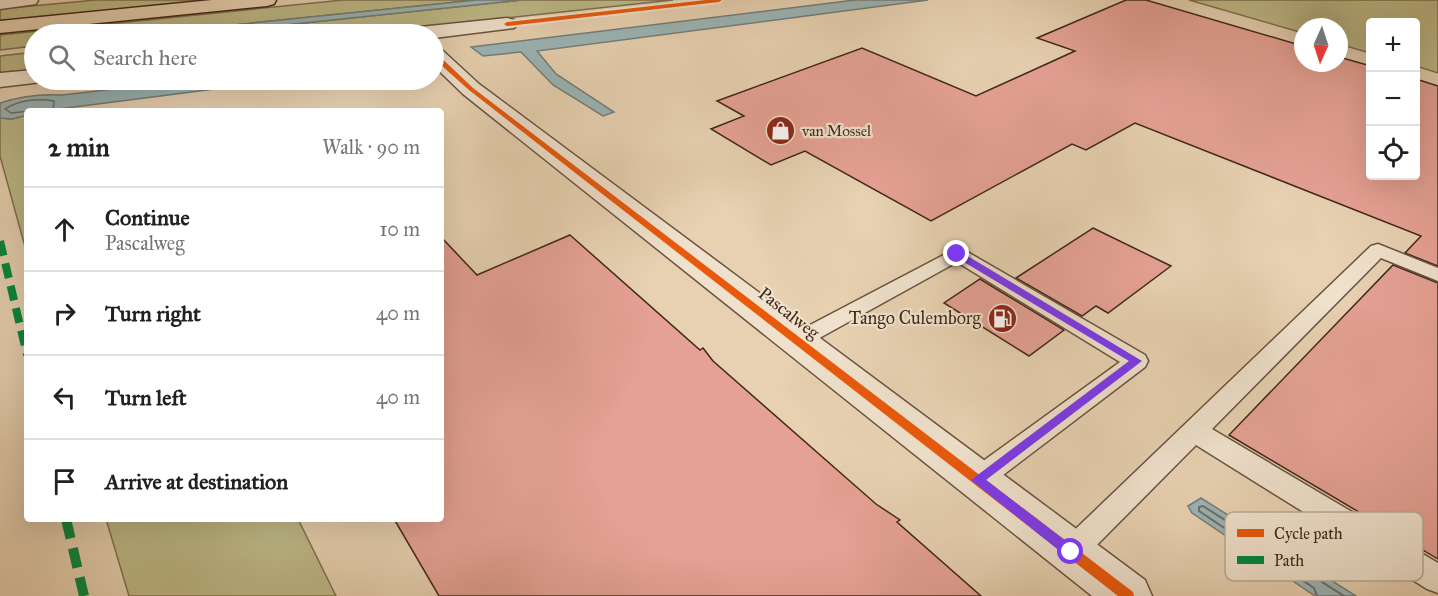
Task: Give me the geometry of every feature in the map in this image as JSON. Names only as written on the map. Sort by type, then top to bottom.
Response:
[{"type":"main road","points":[[30,24],[267,0]]},
{"type":"main road","points":[[0,27],[24,25]]},
{"type":"street","points":[[0,3],[29,0]]},
{"type":"street","points":[[444,35],[507,24]]},
{"type":"street","name":"Pascalweg","points":[[444,65],[471,89],[1128,596]]},
{"type":"street","points":[[0,80],[24,77]]},
{"type":"lane","points":[[1071,552],[1378,250],[1438,275]]},
{"type":"lane","points":[[797,341],[957,254],[1137,361],[977,480]]},
{"type":"lane","points":[[1194,431],[1328,512]]},
{"type":"lane","points":[[1423,570],[1438,579]]},
{"type":"shaded area","points":[[96,0],[213,0],[0,21],[0,9]]},
{"type":"shaded area","points":[[343,0],[477,0],[243,24],[108,24]]},
{"type":"shaded area","points":[[522,0],[673,0],[444,25],[295,24]]},
{"type":"shaded area","points":[[1189,0],[1438,0],[1438,73],[1420,67],[1420,18],[1366,18],[1366,52],[1348,47],[1348,18],[1294,18],[1294,30]]},
{"type":"shaded area","points":[[24,33],[24,47],[0,50],[0,35]]},
{"type":"shaded area","points":[[24,53],[24,71],[0,74],[0,56]]},
{"type":"shaded area","points":[[24,116],[24,243],[0,156],[0,118],[12,119]]},
{"type":"shaded area","points":[[107,522],[299,522],[336,596],[129,596]]},
{"type":"water","points":[[477,0],[522,0],[295,24],[243,24]]},
{"type":"water","points":[[855,0],[928,0],[537,51],[556,74],[614,112],[603,116],[553,85],[521,52],[483,56],[471,47]]},
{"type":"water","points":[[105,90],[208,90],[67,108],[24,108],[24,116],[12,119],[0,118],[0,103],[23,97]]},
{"type":"water","points":[[1201,498],[1225,513],[1225,535],[1192,513],[1188,506]]},
{"type":"water","points":[[1293,581],[1332,581],[1356,596],[1315,596]]},
{"type":"building","points":[[1126,0],[1146,0],[1294,43],[1294,72],[1348,72],[1348,60],[1366,65],[1366,180],[1420,180],[1420,80],[1438,86],[1438,266],[1405,253],[1421,236],[1135,123],[1086,150],[1072,144],[931,221],[805,151],[771,165],[711,129],[744,116],[717,101],[862,48],[976,96],[1075,51],[1037,38]]},
{"type":"building","points":[[1093,228],[1171,266],[1108,313],[1096,306],[1082,316],[1016,278]]},
{"type":"building","points":[[570,235],[700,350],[703,348],[713,361],[876,504],[900,520],[897,522],[981,596],[439,596],[396,522],[444,522],[444,240],[477,275]]},
{"type":"building","points":[[1393,265],[1438,283],[1438,559],[1423,550],[1423,512],[1359,512],[1229,435]]},
{"type":"building","points":[[980,279],[1064,330],[1029,356],[944,303]]},
{"type":"marked path","points":[[0,241],[24,342]]},
{"type":"marked path","points":[[67,522],[84,596]]},
{"type":"cycle path","points":[[507,24],[719,0]]},
{"type":"cycle path","points":[[444,65],[471,89],[1128,596]]},
{"type":"place","name":"van Mossel","points":[[781,131]]},
{"type":"place","name":"Tango Culemborg","points":[[1002,318]]},
{"type":"route","points":[[957,254],[1137,361],[977,480],[1071,552]]}]
